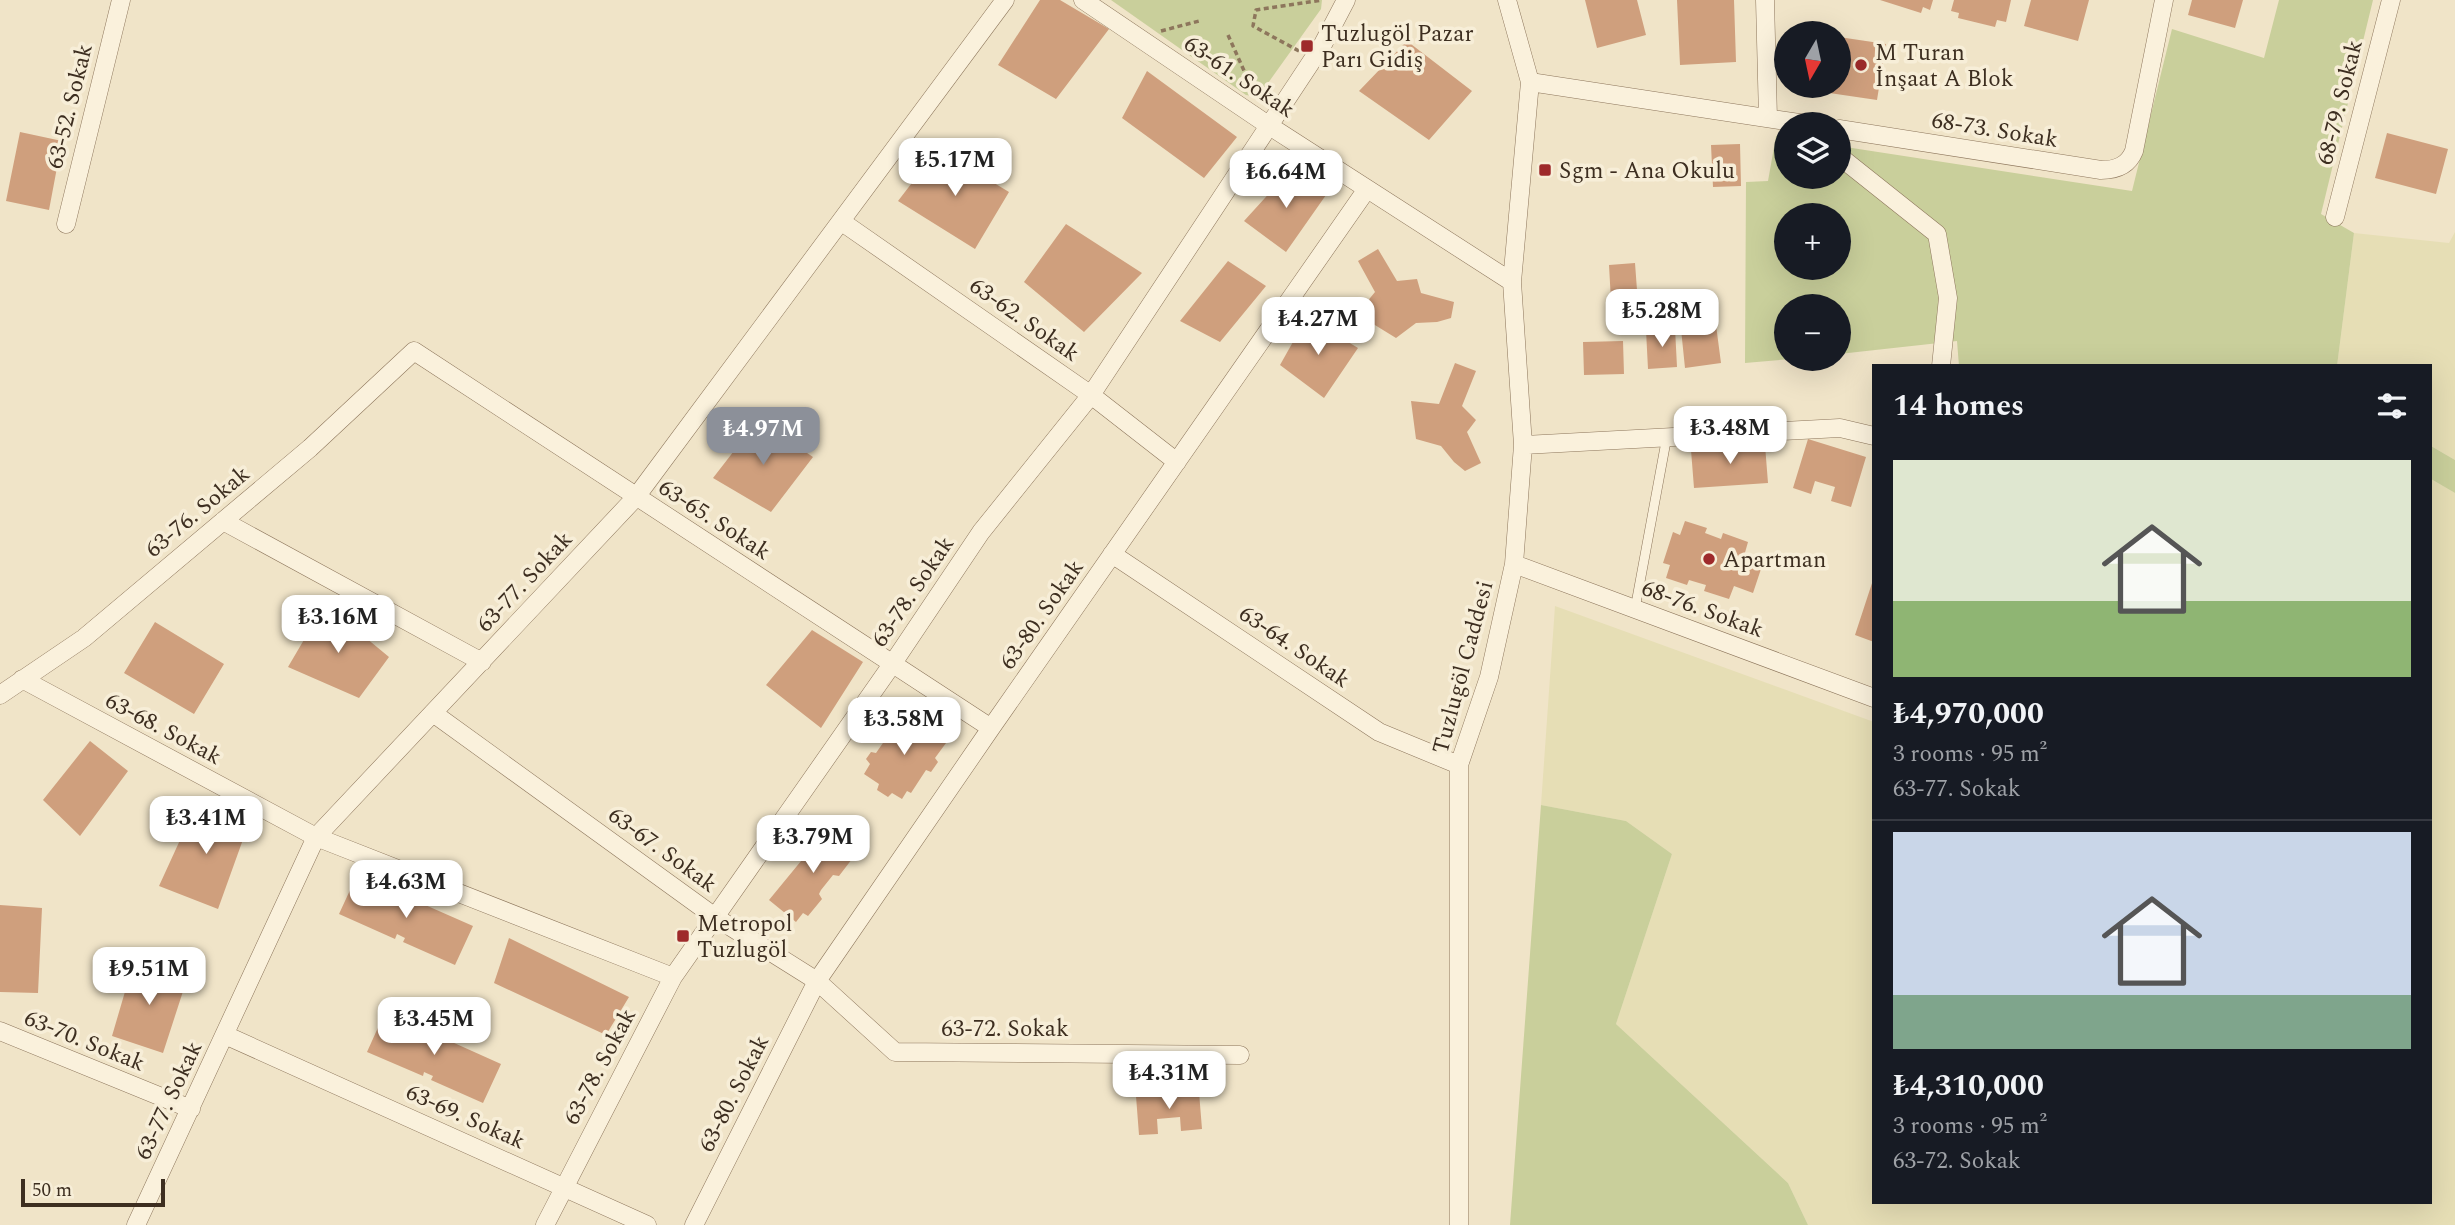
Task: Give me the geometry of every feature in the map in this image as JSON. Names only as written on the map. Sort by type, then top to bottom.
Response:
[{"type":"street","name":"63-52. Sokak","points":[[66,224],[121,0]]},
{"type":"street","name":"63-77. Sokak","points":[[136,1225],[316,837],[636,497],[1005,0]]},
{"type":"street","name":"63-61. Sokak","points":[[1083,0],[1266,124],[1512,282]]},
{"type":"street","name":"63-78. Sokak","points":[[545,1225],[673,977],[893,663],[981,532],[1091,395],[1169,280],[1266,124],[1313,58],[1346,0]]},
{"type":"street","name":"Tuzlugöl Caddesi","points":[[1459,1225],[1459,765],[1489,677],[1514,564],[1523,444],[1512,282],[1530,82],[1507,0]]},
{"type":"street","points":[[1765,0],[1768,118]]},
{"type":"street","name":"68-73. Sokak","points":[[1851,131],[2110,170],[2126,163],[2134,151],[2164,0]]},
{"type":"street","name":"68-79. Sokak","points":[[2335,217],[2391,0]]},
{"type":"street","points":[[1530,82],[1774,119]]},
{"type":"street","points":[[1851,166],[1937,234],[1948,298],[1941,364]]},
{"type":"street","name":"63-80. Sokak","points":[[694,1225],[817,981],[1367,189]]},
{"type":"street","name":"63-62. Sokak","points":[[842,222],[1091,395],[1177,462]]},
{"type":"street","name":"63-65. Sokak","points":[[414,351],[991,728]]},
{"type":"street","name":"63-76. Sokak","points":[[0,695],[84,638],[310,448],[414,351]]},
{"type":"street","points":[[1523,444],[1840,428],[1872,436]]},
{"type":"street","points":[[223,520],[481,662]]},
{"type":"street","name":"63-64. Sokak","points":[[1112,554],[1379,732],[1459,765]]},
{"type":"street","name":"68-76. Sokak","points":[[1514,564],[1872,697]]},
{"type":"street","name":"63-68. Sokak","points":[[22,680],[316,837],[673,977]]},
{"type":"street","name":"63-67. Sokak","points":[[433,713],[715,917],[817,981],[895,1052]]},
{"type":"street","name":"63-70. Sokak","points":[[0,1031],[191,1109]]},
{"type":"street","name":"63-69. Sokak","points":[[225,1035],[647,1225]]},
{"type":"street","name":"63-72. Sokak","points":[[895,1052],[1240,1055]]},
{"type":"lane","points":[[1635,609],[1667,436]]},
{"type":"path","points":[[1313,58],[1253,26],[1256,10],[1322,0]]},
{"type":"path","points":[[1139,38],[1199,21]]},
{"type":"path","points":[[1228,35],[1266,124]]},
{"type":"shaded area","points":[[2455,232],[2455,460],[2432,447],[2432,364],[2337,364],[2354,233],[2449,243]]},
{"type":"shaded area","points":[[2432,480],[2455,493],[2455,1225],[1808,1225],[1788,1183],[1616,1024],[1672,854],[1626,821],[1541,805],[1555,606],[1872,721],[1872,1204],[2432,1204]]},
{"type":"green space","points":[[1111,0],[1322,0],[1321,9],[1258,97],[1246,95]]},
{"type":"green space","points":[[2279,0],[2373,0],[2321,214],[2354,233],[2337,364],[1959,364],[1957,341],[1851,353],[1851,294],[1774,294],[1774,360],[1745,363],[1746,182],[1768,181],[1774,147],[1774,189],[1851,189],[1851,148],[2132,191],[2172,29],[2264,58]]},
{"type":"green space","points":[[2432,447],[2455,460],[2455,493],[2432,480]]},
{"type":"green space","points":[[1541,805],[1626,821],[1672,854],[1616,1024],[1788,1183],[1808,1225],[1510,1225]]},
{"type":"building","points":[[1040,0],[1060,0],[1109,29],[1056,99],[998,65]]},
{"type":"building","points":[[1585,0],[1637,0],[1646,35],[1597,48]]},
{"type":"building","points":[[1677,0],[1734,0],[1736,62],[1680,65]]},
{"type":"building","points":[[1880,0],[1933,0],[1930,10],[1923,7],[1921,13]]},
{"type":"building","points":[[1954,0],[2011,0],[2006,22],[1997,20],[1995,27],[1958,18],[1959,13],[1951,11]]},
{"type":"building","points":[[2031,0],[2089,0],[2078,41],[2024,26]]},
{"type":"building","points":[[2192,0],[2243,0],[2235,28],[2188,15]]},
{"type":"building","name":"M Turan İnşaat A Blok","points":[[1852,39],[1886,44],[1877,100],[1852,96]]},
{"type":"building","points":[[1407,41],[1472,91],[1429,140],[1359,91]]},
{"type":"building","points":[[1147,71],[1237,137],[1204,178],[1122,118]]},
{"type":"building","points":[[20,132],[62,141],[49,210],[6,201]]},
{"type":"building","points":[[2387,133],[2448,149],[2436,194],[2375,178]]},
{"type":"building","points":[[1740,144],[1741,186],[1713,187],[1711,145]]},
{"type":"building","points":[[938,149],[1009,192],[975,249],[898,201]]},
{"type":"building","points":[[1293,167],[1326,195],[1286,252],[1244,221]]},
{"type":"building","points":[[1066,224],[1142,273],[1084,332],[1024,282]]},
{"type":"building","points":[[1378,249],[1397,281],[1417,279],[1421,293],[1454,302],[1451,318],[1416,323],[1396,338],[1357,314],[1375,292],[1358,261]]},
{"type":"building","points":[[1228,261],[1266,286],[1220,342],[1180,321]]},
{"type":"building","points":[[1635,263],[1639,317],[1612,319],[1609,265]]},
{"type":"building","points":[[1307,317],[1358,348],[1324,398],[1280,365]]},
{"type":"building","points":[[1716,325],[1721,363],[1685,368],[1681,329]]},
{"type":"building","points":[[1675,328],[1677,367],[1648,369],[1646,330]]},
{"type":"building","points":[[1623,341],[1624,374],[1584,375],[1583,342]]},
{"type":"building","points":[[1455,363],[1476,371],[1462,406],[1476,420],[1467,432],[1481,463],[1465,471],[1441,446],[1416,439],[1411,401],[1439,404]]},
{"type":"building","points":[[758,420],[813,457],[771,512],[713,478]]},
{"type":"building","name":"Apartman","points":[[1808,439],[1866,457],[1851,507],[1831,501],[1835,487],[1815,481],[1811,494],[1793,488]]},
{"type":"building","name":"Apartman","points":[[1765,445],[1768,483],[1694,488],[1691,450]]},
{"type":"building","name":"Apartman","points":[[1685,521],[1707,528],[1705,533],[1721,539],[1723,533],[1748,542],[1744,556],[1763,563],[1753,593],[1734,586],[1729,599],[1704,591],[1706,585],[1689,580],[1687,585],[1666,578],[1670,565],[1663,563],[1673,532],[1680,535]]},
{"type":"building","name":"Apartman","points":[[1872,583],[1872,641],[1855,635]]},
{"type":"building","points":[[325,604],[389,657],[359,698],[288,667]]},
{"type":"building","points":[[155,622],[224,664],[194,714],[124,673]]},
{"type":"building","points":[[812,630],[863,662],[821,728],[766,685]]},
{"type":"building","points":[[905,713],[946,743],[935,758],[938,762],[931,772],[926,770],[911,793],[907,791],[902,799],[892,793],[888,797],[877,790],[879,784],[864,774],[870,764],[866,759],[871,752],[876,753],[885,740],[882,736],[890,725],[895,726]]},
{"type":"building","points":[[90,741],[128,771],[80,836],[43,800]]},
{"type":"building","points":[[197,803],[250,820],[218,909],[159,886]]},
{"type":"building","points":[[829,827],[854,847],[849,855],[852,859],[839,876],[833,875],[821,890],[819,894],[822,899],[808,916],[803,913],[796,922],[769,900]]},
{"type":"building","points":[[357,875],[473,926],[455,965],[403,942],[405,938],[397,934],[395,939],[339,914]]},
{"type":"building","points":[[0,905],[42,908],[38,993],[0,992]]},
{"type":"building","points":[[509,938],[629,997],[606,1035],[494,983]]},
{"type":"building","points":[[134,961],[187,979],[163,1053],[112,1036]]},
{"type":"building","points":[[385,1012],[501,1064],[483,1103],[431,1080],[433,1076],[424,1072],[423,1076],[367,1052]]},
{"type":"building","points":[[1199,1092],[1202,1129],[1181,1131],[1180,1117],[1157,1119],[1158,1134],[1139,1135],[1136,1096]]},
{"type":"place","name":"Tuzlugöl Pazar Parı Gidiş","points":[[1307,46]]},
{"type":"place","name":"M Turan İnşaat A Blok","points":[[1861,65]]},
{"type":"place","name":"Sgm - Ana Okulu","points":[[1545,170]]},
{"type":"place","name":"Apartman","points":[[1709,559]]},
{"type":"place","name":"Metropol Tuzlugöl","points":[[683,936]]}]
